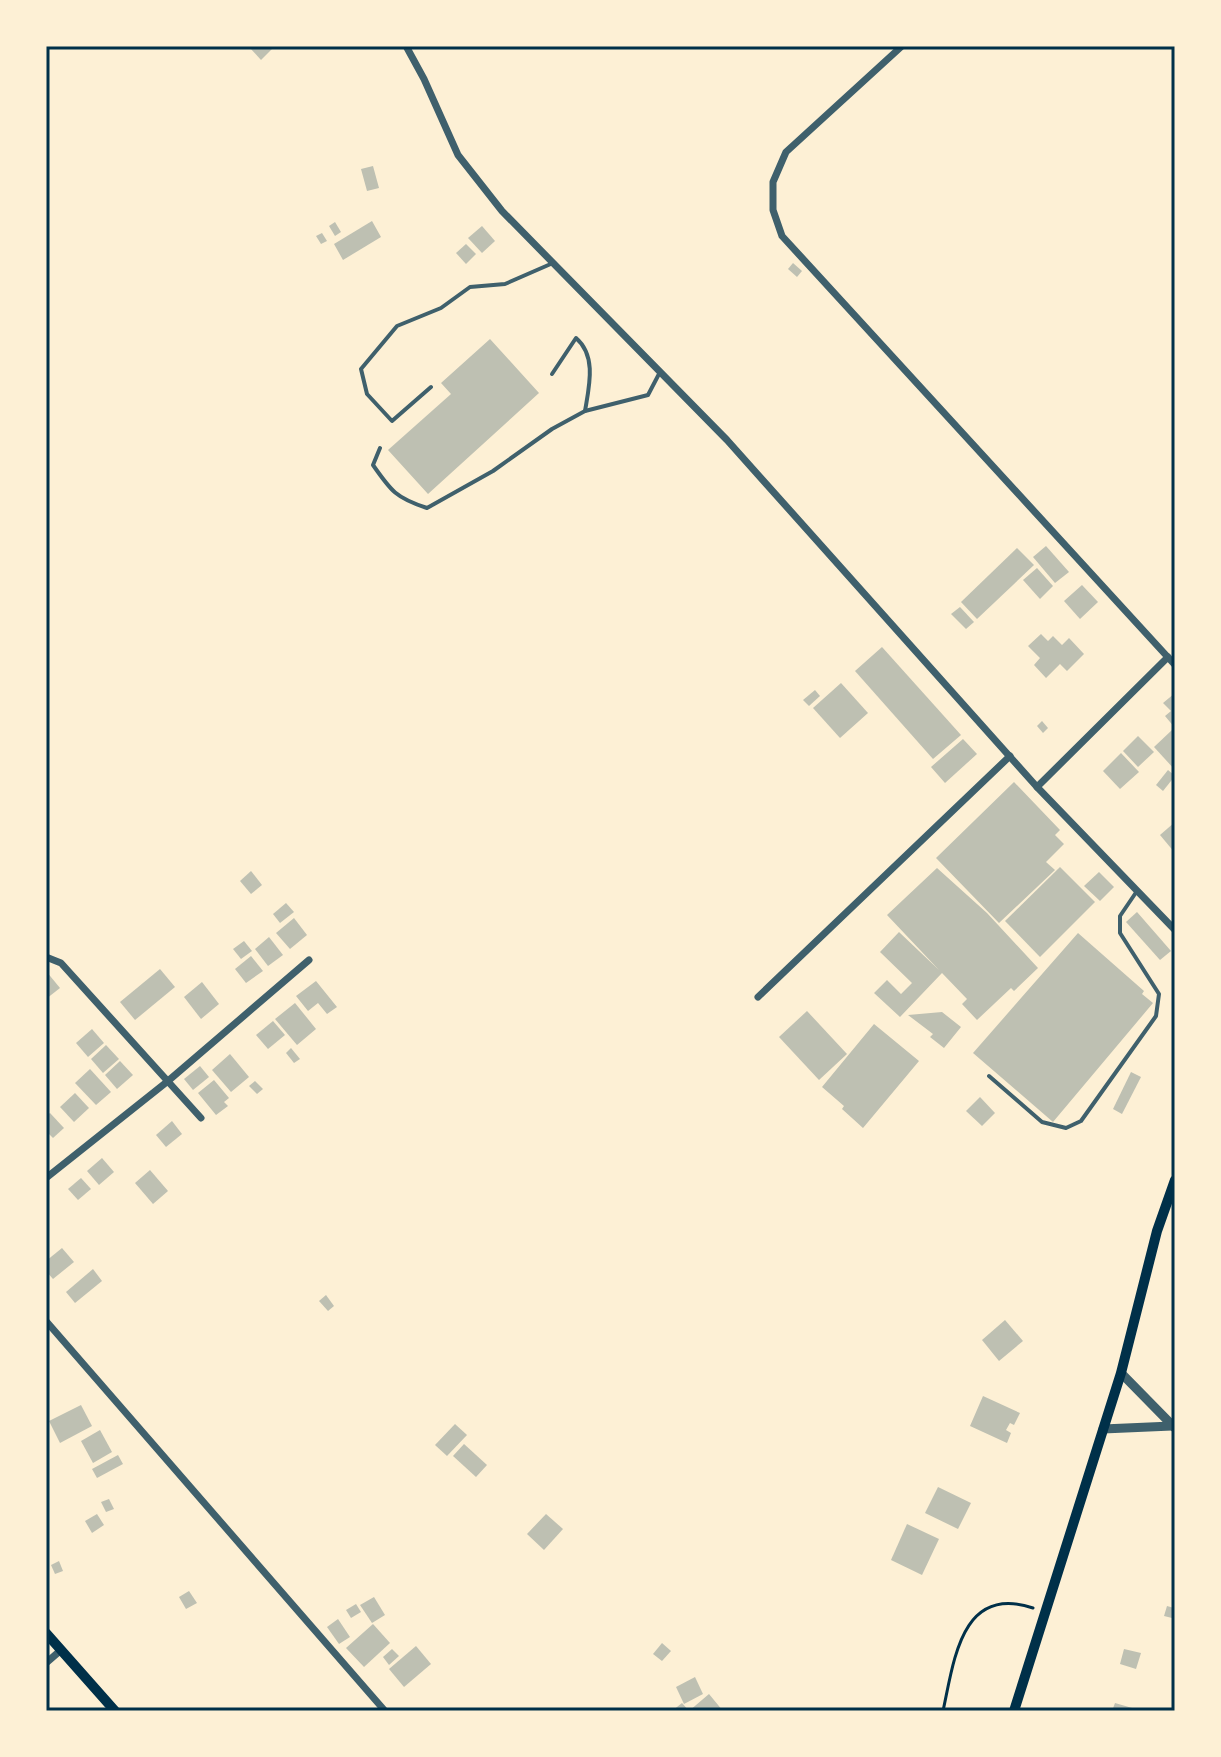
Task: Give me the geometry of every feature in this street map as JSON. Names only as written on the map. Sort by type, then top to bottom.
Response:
[{"type":"main road","points":[[1014,1711],[1121,1373],[1157,1231],[1175,1180]]},
{"type":"main road","points":[[46,1633],[115,1711]]},
{"type":"street","points":[[406,46],[458,155],[502,211],[727,440],[1037,787],[1174,928]]},
{"type":"street","points":[[902,46],[786,152],[773,182],[773,210],[782,236],[1175,665]]},
{"type":"street","points":[[1037,787],[1168,657]]},
{"type":"street","points":[[758,997],[1010,756]]},
{"type":"street","points":[[47,956],[61,963],[201,1118]]},
{"type":"street","points":[[46,1178],[168,1081],[309,960]]},
{"type":"street","points":[[46,1321],[385,1711]]},
{"type":"street","points":[[1121,1373],[1174,1427]]},
{"type":"street","points":[[1103,1429],[1174,1427]]},
{"type":"street","points":[[46,1663],[61,1650]]},
{"type":"lane","points":[[431,387],[392,421],[367,394],[361,369],[397,326],[441,308],[470,287],[505,284],[553,263]]},
{"type":"lane","points":[[552,374],[576,338],[585,346],[591,377],[585,411]]},
{"type":"lane","points":[[380,448],[373,465],[385,482],[403,500],[427,508],[493,471],[552,429],[585,411],[648,395],[660,372]]},
{"type":"lane","points":[[989,1076],[1042,1122],[1066,1128],[1081,1121],[1156,1016],[1159,994],[1120,933],[1120,916],[1137,891]]},
{"type":"path","points":[[943,1711],[956,1651],[968,1625],[982,1611],[1002,1602],[1044,1612]]},
{"type":"building","points":[[275,46],[261,60],[250,48]]},
{"type":"building","points":[[373,166],[379,188],[367,191],[361,169]]},
{"type":"building","points":[[372,221],[381,237],[343,260],[334,244]]},
{"type":"building","points":[[335,222],[341,232],[335,236],[329,226]]},
{"type":"building","points":[[482,226],[495,241],[482,253],[468,238]]},
{"type":"building","points":[[322,233],[327,241],[321,244],[316,236]]},
{"type":"building","points":[[466,244],[476,254],[466,264],[456,253]]},
{"type":"building","points":[[793,263],[802,271],[797,277],[788,269]]},
{"type":"building","points":[[490,339],[539,393],[428,494],[388,450],[451,394],[441,383]]},
{"type":"building","points":[[1046,546],[1069,572],[1055,583],[1033,557]]},
{"type":"building","points":[[1017,548],[1034,565],[977,619],[961,602]]},
{"type":"building","points":[[1037,568],[1053,586],[1040,599],[1023,580]]},
{"type":"building","points":[[1082,585],[1098,602],[1080,619],[1064,601]]},
{"type":"building","points":[[960,607],[974,622],[966,629],[951,614]]},
{"type":"building","points":[[1041,634],[1048,641],[1053,636],[1062,645],[1069,638],[1084,654],[1067,671],[1060,664],[1046,678],[1034,665],[1040,658],[1028,646]]},
{"type":"building","points":[[882,647],[961,735],[933,759],[855,671]]},
{"type":"building","points":[[841,683],[868,713],[840,738],[813,708]]},
{"type":"building","points":[[815,690],[820,696],[809,706],[803,700]]},
{"type":"building","points":[[1175,693],[1175,728],[1165,716],[1171,711],[1163,703]]},
{"type":"building","points":[[1042,721],[1048,728],[1043,733],[1037,726]]},
{"type":"building","points":[[1172,730],[1175,733],[1175,770],[1154,747]]},
{"type":"building","points":[[1138,736],[1154,752],[1138,767],[1123,751]]},
{"type":"building","points":[[963,739],[977,754],[945,783],[931,767]]},
{"type":"building","points":[[1121,753],[1139,772],[1120,789],[1103,771]]},
{"type":"building","points":[[1168,770],[1175,776],[1163,791],[1156,785]]},
{"type":"building","points":[[1014,782],[1060,830],[1055,835],[1064,844],[1046,862],[1055,870],[999,923],[936,858]]},
{"type":"building","points":[[1175,822],[1175,853],[1160,835]]},
{"type":"building","points":[[1060,867],[1095,902],[1040,957],[1005,921]]},
{"type":"building","points":[[937,868],[987,913],[1038,968],[977,1020],[962,1004],[967,999],[942,973],[900,1017],[874,993],[887,980],[901,994],[912,983],[880,952],[899,932],[939,970],[887,915]]},
{"type":"building","points":[[251,871],[262,885],[251,894],[240,881]]},
{"type":"building","points":[[1099,872],[1114,887],[1100,901],[1084,886]]},
{"type":"building","points":[[286,903],[294,912],[280,923],[273,914]]},
{"type":"building","points":[[1137,912],[1171,951],[1160,960],[1126,922]]},
{"type":"building","points":[[294,918],[307,935],[290,949],[276,933]]},
{"type":"building","points":[[1078,933],[1144,991],[1142,994],[1153,1003],[1053,1122],[973,1053]]},
{"type":"building","points":[[269,937],[283,955],[268,966],[255,949]]},
{"type":"building","points":[[244,941],[252,951],[241,959],[233,949]]},
{"type":"building","points":[[251,956],[263,971],[246,983],[235,969]]},
{"type":"building","points":[[160,969],[175,987],[135,1020],[120,1002]]},
{"type":"building","points":[[46,971],[60,988],[46,999]]},
{"type":"building","points":[[316,981],[337,1007],[327,1014],[318,1003],[308,1011],[296,996]]},
{"type":"building","points":[[202,982],[219,1004],[201,1019],[184,997]]},
{"type":"building","points":[[295,1003],[316,1029],[297,1045],[275,1019]]},
{"type":"building","points":[[807,1011],[847,1054],[819,1080],[779,1037]]},
{"type":"building","points":[[942,1012],[961,1027],[944,1048],[930,1037],[933,1034],[908,1015]]},
{"type":"building","points":[[273,1021],[285,1035],[268,1049],[256,1035]]},
{"type":"building","points":[[874,1024],[919,1061],[863,1128],[822,1087]]},
{"type":"building","points":[[92,1029],[104,1043],[88,1057],[76,1043]]},
{"type":"building","points":[[106,1045],[119,1059],[103,1073],[91,1059]]},
{"type":"building","points":[[291,1048],[300,1059],[294,1063],[286,1053]]},
{"type":"building","points":[[230,1054],[249,1077],[231,1092],[212,1070]]},
{"type":"building","points":[[120,1061],[133,1075],[117,1089],[105,1075]]},
{"type":"building","points":[[200,1066],[209,1077],[193,1090],[184,1079]]},
{"type":"building","points":[[90,1069],[111,1092],[96,1105],[75,1083]]},
{"type":"building","points":[[1131,1072],[1141,1077],[1122,1114],[1113,1109]]},
{"type":"building","points":[[214,1080],[229,1098],[224,1102],[228,1106],[216,1115],[198,1093]]},
{"type":"building","points":[[255,1081],[263,1089],[257,1094],[249,1086]]},
{"type":"building","points":[[75,1093],[89,1108],[74,1122],[60,1107]]},
{"type":"building","points":[[980,1097],[995,1113],[982,1126],[966,1111]]},
{"type":"building","points":[[50,1113],[64,1128],[53,1138],[46,1131],[46,1116]]},
{"type":"building","points":[[172,1121],[182,1134],[166,1147],[156,1135]]},
{"type":"building","points":[[102,1158],[114,1172],[99,1185],[87,1171]]},
{"type":"building","points":[[150,1170],[168,1191],[153,1204],[135,1183]]},
{"type":"building","points":[[81,1178],[91,1189],[78,1200],[68,1189]]},
{"type":"building","points":[[62,1248],[74,1262],[53,1279],[46,1271],[46,1261]]},
{"type":"building","points":[[93,1269],[102,1281],[75,1303],[66,1292]]},
{"type":"building","points":[[326,1295],[334,1306],[328,1311],[319,1301]]},
{"type":"building","points":[[1005,1320],[1023,1341],[999,1361],[982,1340]]},
{"type":"building","points":[[983,1396],[1020,1413],[1014,1425],[1010,1423],[1006,1430],[1011,1433],[1007,1443],[970,1426]]},
{"type":"building","points":[[81,1405],[92,1426],[60,1443],[49,1421]]},
{"type":"building","points":[[455,1424],[467,1435],[447,1456],[435,1445]]},
{"type":"building","points":[[100,1430],[112,1452],[93,1463],[81,1441]]},
{"type":"building","points":[[464,1444],[487,1465],[476,1477],[453,1456]]},
{"type":"building","points":[[118,1455],[123,1464],[97,1478],[92,1469]]},
{"type":"building","points":[[938,1487],[971,1503],[958,1529],[925,1513]]},
{"type":"building","points":[[109,1499],[114,1509],[106,1512],[101,1502]]},
{"type":"building","points":[[97,1514],[104,1525],[92,1533],[85,1521]]},
{"type":"building","points":[[546,1514],[563,1529],[544,1550],[527,1534]]},
{"type":"building","points":[[907,1524],[939,1539],[922,1575],[891,1560]]},
{"type":"building","points":[[59,1561],[63,1571],[55,1574],[51,1565]]},
{"type":"building","points":[[189,1591],[197,1603],[186,1609],[179,1597]]},
{"type":"building","points":[[374,1597],[385,1615],[372,1623],[360,1605]]},
{"type":"building","points":[[356,1604],[361,1612],[351,1618],[346,1610]]},
{"type":"building","points":[[1167,1606],[1174,1608],[1172,1618],[1164,1616]]},
{"type":"building","points":[[338,1619],[350,1637],[339,1644],[327,1627]]},
{"type":"building","points":[[373,1624],[390,1643],[364,1667],[346,1648]]},
{"type":"building","points":[[662,1643],[671,1651],[662,1661],[653,1654]]},
{"type":"building","points":[[416,1646],[431,1664],[404,1687],[389,1669]]},
{"type":"building","points":[[392,1649],[399,1656],[389,1665],[383,1657]]},
{"type":"building","points":[[1124,1649],[1141,1653],[1136,1669],[1120,1664]]},
{"type":"building","points":[[695,1677],[703,1694],[684,1704],[676,1687]]},
{"type":"building","points":[[709,1694],[723,1711],[689,1711]]},
{"type":"building","points":[[682,1703],[689,1711],[672,1711]]},
{"type":"building","points":[[1115,1703],[1139,1710],[1139,1711],[1112,1711]]}]
